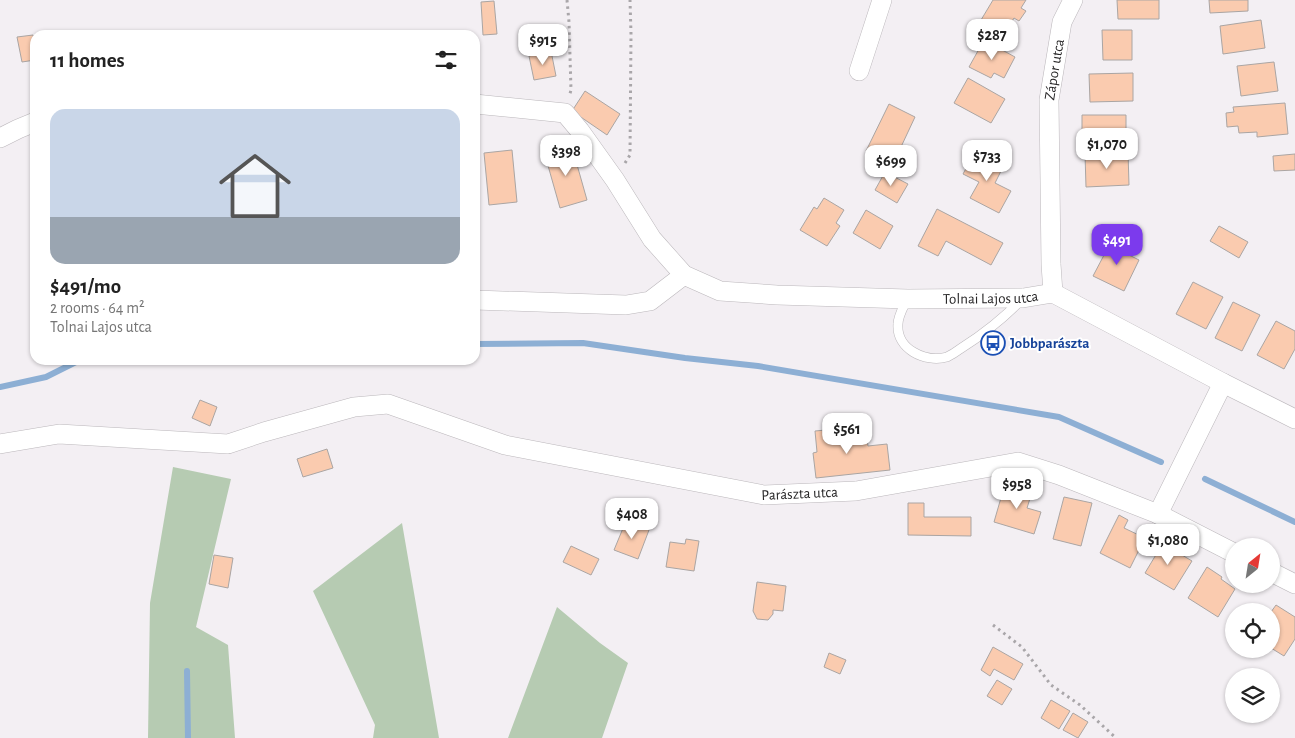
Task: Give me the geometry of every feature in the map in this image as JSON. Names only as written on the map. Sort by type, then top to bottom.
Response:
[{"type":"street","points":[[859,71],[882,0]]},
{"type":"street","name":"Zápor utca","points":[[1053,293],[1049,100],[1062,22],[1073,0]]},
{"type":"street","points":[[480,104],[565,113],[615,180],[652,239],[684,275],[650,301],[626,305],[480,300]]},
{"type":"street","points":[[0,138],[30,124]]},
{"type":"street","name":"Tolnai Lajos utca","points":[[684,275],[720,291],[776,295],[908,299],[1023,298],[1053,293],[1295,419]]},
{"type":"street","points":[[1158,514],[1223,383]]},
{"type":"street","name":"Parászta utca","points":[[0,444],[59,434],[228,444],[354,407],[388,404],[505,444],[764,495],[856,490],[1018,462],[1059,475],[1158,514],[1225,548]]},
{"type":"street","points":[[1280,576],[1295,584]]},
{"type":"lane","points":[[908,299],[902,309],[898,323],[900,339],[911,352],[933,359],[948,356],[966,345],[1008,314],[1023,298]]},
{"type":"path","points":[[565,113],[571,90],[567,0]]},
{"type":"path","points":[[615,180],[630,155],[630,0]]},
{"type":"path","points":[[993,625],[1022,648],[1051,685],[1080,705],[1116,738]]},
{"type":"green space","points":[[173,467],[231,479],[196,627],[228,645],[235,738],[148,738],[150,603]]},
{"type":"green space","points":[[402,523],[439,738],[373,738],[375,725],[313,591]]},
{"type":"green space","points":[[557,607],[600,643],[628,663],[602,738],[508,738]]},
{"type":"building","points":[[993,0],[1026,0],[1021,8],[1026,11],[1019,21],[1014,18],[1004,34],[981,20]]},
{"type":"building","points":[[1117,0],[1159,0],[1159,19],[1118,19]]},
{"type":"building","points":[[1209,0],[1248,0],[1248,11],[1210,13]]},
{"type":"building","points":[[494,1],[497,34],[483,35],[481,2]]},
{"type":"building","points":[[1261,20],[1265,48],[1223,54],[1220,26]]},
{"type":"building","points":[[1102,30],[1132,30],[1132,60],[1103,60]]},
{"type":"building","points":[[30,35],[30,61],[22,62],[17,37]]},
{"type":"building","points":[[984,40],[1015,57],[1004,78],[994,73],[991,78],[969,67]]},
{"type":"building","points":[[551,51],[556,76],[534,80],[529,56]]},
{"type":"building","points":[[1274,62],[1278,91],[1241,96],[1237,66]]},
{"type":"building","points":[[1133,73],[1133,101],[1090,102],[1089,74]]},
{"type":"building","points":[[968,78],[1005,99],[991,123],[954,103]]},
{"type":"building","points":[[585,91],[620,114],[607,135],[572,111]]},
{"type":"building","points":[[1285,103],[1288,134],[1257,137],[1257,132],[1239,133],[1238,126],[1227,127],[1226,113],[1234,112],[1233,107]]},
{"type":"building","points":[[889,104],[915,117],[893,164],[866,151]]},
{"type":"building","points":[[1082,115],[1126,115],[1126,142],[1082,142]]},
{"type":"building","points":[[572,147],[587,200],[560,208],[545,155]]},
{"type":"building","points":[[512,150],[517,202],[489,205],[484,153]]},
{"type":"building","points":[[976,150],[1004,165],[995,183],[1011,191],[999,213],[970,198],[979,182],[963,174]]},
{"type":"building","points":[[1128,152],[1129,185],[1086,187],[1085,154]]},
{"type":"building","points":[[1295,154],[1295,170],[1274,171],[1273,156]]},
{"type":"building","points":[[885,172],[908,184],[897,203],[875,190]]},
{"type":"building","points":[[824,198],[844,210],[836,223],[840,226],[827,246],[800,230],[814,207],[817,209]]},
{"type":"building","points":[[937,209],[1003,243],[991,265],[946,241],[938,256],[918,246]]},
{"type":"building","points":[[866,210],[893,226],[880,249],[853,233]]},
{"type":"building","points":[[1219,226],[1248,242],[1239,258],[1210,241]]},
{"type":"building","points":[[1113,238],[1129,246],[1125,253],[1139,260],[1124,291],[1093,276]]},
{"type":"building","points":[[1193,282],[1223,297],[1206,329],[1176,314]]},
{"type":"building","points":[[1233,302],[1260,315],[1242,351],[1215,338]]},
{"type":"building","points":[[1276,321],[1295,331],[1295,349],[1284,369],[1257,355]]},
{"type":"building","points":[[200,400],[217,407],[210,426],[192,418]]},
{"type":"building","points":[[847,428],[849,441],[867,439],[868,446],[887,444],[890,470],[816,478],[813,453],[817,452],[815,431]]},
{"type":"building","points":[[327,449],[333,468],[303,477],[297,459]]},
{"type":"building","points":[[1005,484],[1032,492],[1027,508],[1041,512],[1034,534],[994,522]]},
{"type":"building","points":[[1064,497],[1092,503],[1081,546],[1053,539]]},
{"type":"building","points":[[908,503],[924,503],[924,517],[971,517],[971,536],[908,535]]},
{"type":"building","points":[[1119,515],[1128,520],[1124,528],[1145,538],[1130,568],[1100,553]]},
{"type":"building","points":[[626,521],[649,530],[638,559],[614,550]]},
{"type":"building","points":[[1166,538],[1175,543],[1172,549],[1192,561],[1174,590],[1145,573]]},
{"type":"building","points":[[686,539],[699,541],[694,571],[666,567],[670,542],[685,544]]},
{"type":"building","points":[[571,546],[599,559],[591,575],[563,562]]},
{"type":"building","points":[[214,555],[233,558],[228,588],[209,584]]},
{"type":"building","points":[[1207,567],[1222,577],[1221,579],[1225,582],[1225,593],[1233,593],[1218,617],[1188,598]]},
{"type":"building","points":[[757,582],[786,586],[783,611],[773,610],[773,614],[768,620],[757,619],[753,611]]},
{"type":"building","points":[[1280,608],[1295,617],[1295,639],[1284,656],[1280,654]]},
{"type":"building","points":[[993,647],[1023,664],[1014,680],[994,669],[990,676],[981,670]]},
{"type":"building","points":[[829,653],[846,660],[840,674],[824,667]]},
{"type":"building","points":[[997,680],[1012,689],[1002,705],[987,696]]},
{"type":"building","points":[[1051,700],[1070,711],[1059,729],[1041,718]]},
{"type":"building","points":[[1073,713],[1088,722],[1078,738],[1063,730]]},
{"type":"waterway","points":[[480,344],[583,343],[685,358],[758,366],[1059,417],[1161,462]]},
{"type":"waterway","points":[[0,387],[46,377],[70,365]]},
{"type":"waterway","points":[[1205,479],[1295,522]]},
{"type":"waterway","points":[[187,671],[188,738]]},
{"type":"place","name":"Jobbparászta","points":[[993,343]]}]
